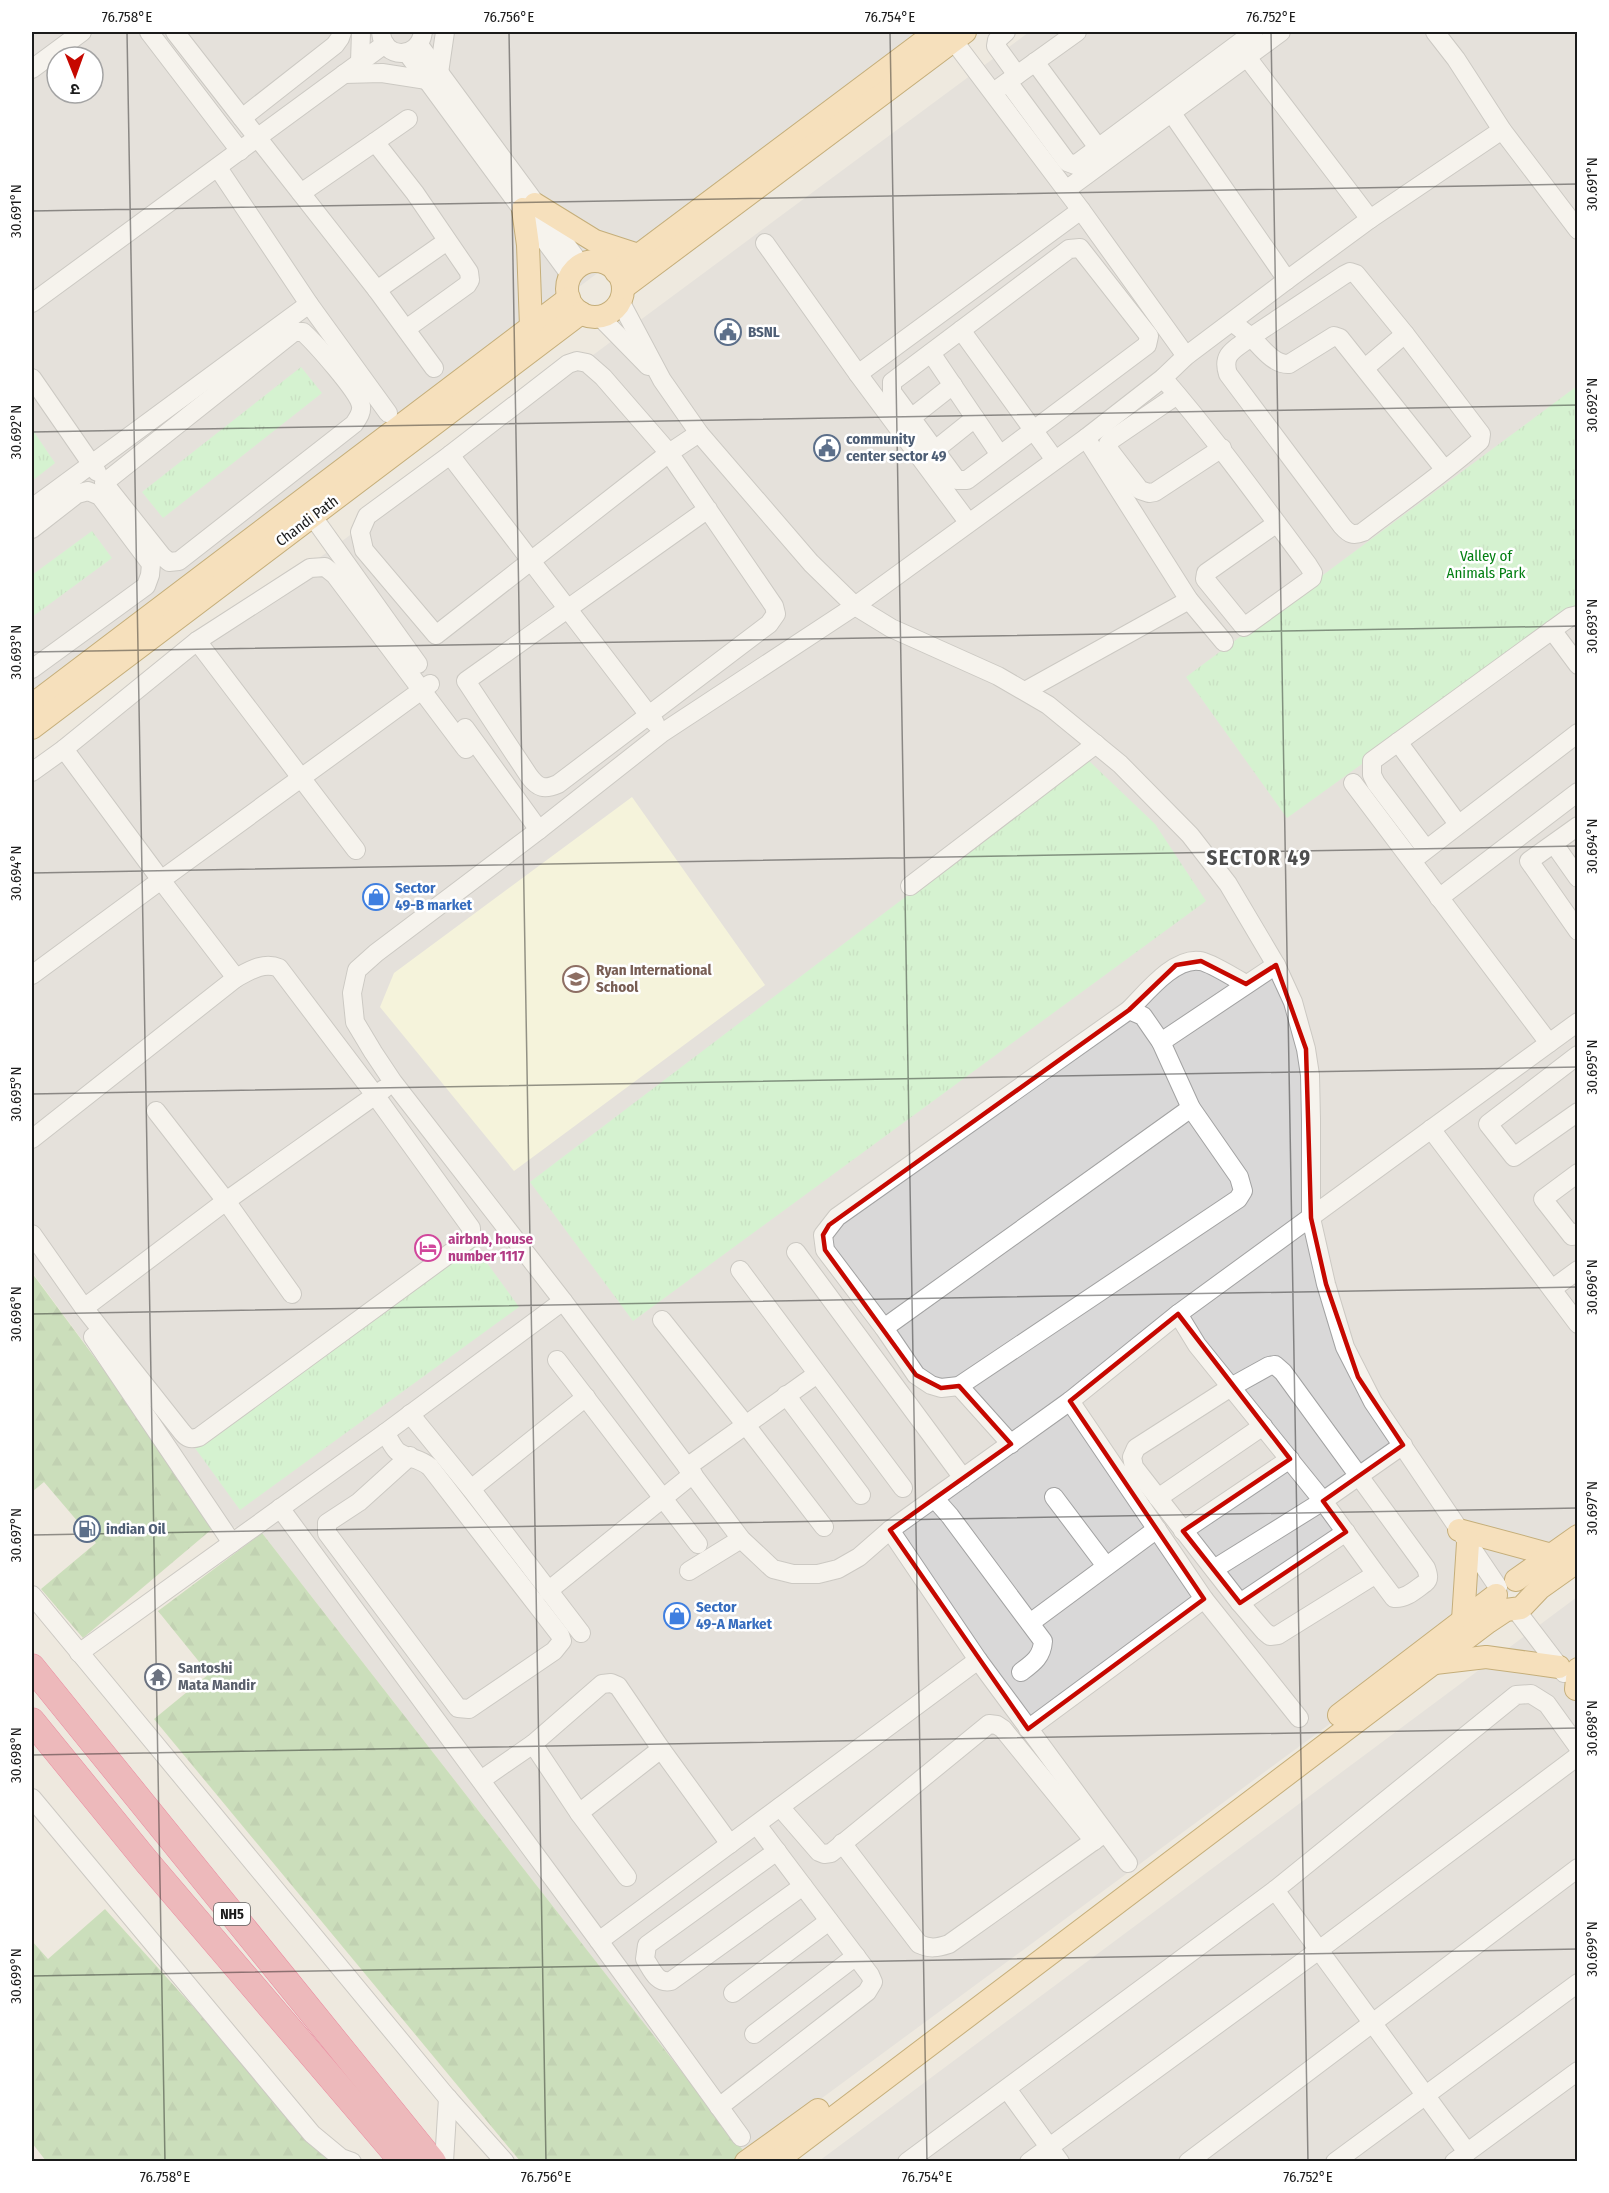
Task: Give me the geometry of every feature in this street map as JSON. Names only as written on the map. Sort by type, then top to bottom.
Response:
[{"type":"highway","name":"NH5","points":[[32,1667],[434,2162]]},
{"type":"highway","name":"NH5","points":[[32,1720],[147,1862],[403,2162]]},
{"type":"main road","points":[[620,287],[609,265],[600,262],[590,262],[576,271],[568,283],[583,310],[612,311],[620,287],[638,255],[951,34]]},
{"type":"main road","points":[[620,287],[951,34]]},
{"type":"main road","points":[[524,200],[595,241],[638,255]]},
{"type":"main road","points":[[524,200],[531,327]]},
{"type":"main road","name":"Chandi Path","points":[[32,705],[531,327],[583,310]]},
{"type":"main road","name":"Chandi Path","points":[[32,728],[583,310]]},
{"type":"main road","points":[[1463,1620],[1464,1536],[1552,1555]]},
{"type":"main road","points":[[781,2160],[1434,1663],[1510,1597],[1552,1555],[1578,1536]]},
{"type":"main road","points":[[746,2162],[937,2024],[1125,1882],[1463,1620],[1578,1561]]},
{"type":"main road","points":[[1434,1663],[1486,1657],[1572,1679]]},
{"type":"street","points":[[32,69],[82,32]]},
{"type":"street","points":[[149,32],[240,151]]},
{"type":"street","points":[[175,32],[377,290],[434,369]]},
{"type":"street","points":[[242,118],[335,45],[342,32]]},
{"type":"street","points":[[360,62],[361,32]]},
{"type":"street","points":[[433,77],[445,32]]},
{"type":"street","points":[[1006,32],[997,40],[996,46],[1013,79],[1067,162],[1075,165],[1254,32]]},
{"type":"street","points":[[993,93],[1077,32]]},
{"type":"street","points":[[1066,190],[1281,32]]},
{"type":"street","points":[[1435,32],[1456,59],[1502,130],[1578,230]]},
{"type":"street","points":[[951,34],[1186,356]]},
{"type":"street","points":[[32,303],[360,62],[383,38],[393,51],[416,43],[433,77],[576,271]]},
{"type":"street","points":[[1246,56],[1370,219]]},
{"type":"street","points":[[1035,62],[1099,149]]},
{"type":"street","points":[[344,74],[433,77]]},
{"type":"street","points":[[1171,112],[1287,279]]},
{"type":"street","points":[[301,193],[408,119]]},
{"type":"street","points":[[1502,130],[1370,219],[1287,279],[1186,356],[1163,378],[1086,438],[855,606],[662,733],[540,830],[376,953],[357,970],[352,993],[355,1022],[393,1082],[563,1301],[741,1539],[773,1569],[793,1574],[818,1574],[838,1569],[859,1557],[890,1530],[1070,1401],[1178,1314],[1578,1022]]},
{"type":"street","points":[[375,141],[415,193],[469,272],[470,280],[466,285],[406,329]]},
{"type":"street","points":[[218,168],[309,304],[388,412]]},
{"type":"street","points":[[858,374],[1081,210]]},
{"type":"street","points":[[377,290],[447,241]]},
{"type":"street","points":[[765,243],[858,374],[968,522]]},
{"type":"street","points":[[1080,248],[1149,336],[1147,345],[968,480],[957,480],[892,392],[892,382],[931,353],[1069,249],[1080,248]]},
{"type":"street","points":[[1350,272],[1356,274],[1405,334],[1481,434],[1480,441],[1363,532],[1354,535],[1348,533],[1228,374],[1225,365],[1227,357],[1251,338],[1350,272]]},
{"type":"street","points":[[620,287],[662,380],[699,433],[811,563],[855,606],[891,628],[998,676],[1048,705],[1096,744],[1190,835],[1228,884],[1276,965],[1293,1002],[1306,1049],[1310,1086],[1311,1218],[1326,1284],[1345,1347],[1373,1402],[1464,1536],[1572,1679]]},
{"type":"street","points":[[32,529],[72,488],[91,464],[309,304]]},
{"type":"street","points":[[583,310],[662,380]]},
{"type":"street","points":[[1232,322],[1282,365],[1289,364],[1334,336],[1340,338],[1445,470]]},
{"type":"street","points":[[961,330],[1055,460]]},
{"type":"street","points":[[32,378],[104,483],[162,556],[170,562],[179,561],[354,424],[360,414],[361,405],[317,347],[303,332],[294,332],[104,483]]},
{"type":"street","points":[[1365,368],[1405,334]]},
{"type":"street","points":[[931,353],[1000,455]]},
{"type":"street","points":[[699,433],[669,453],[436,635],[364,550],[360,532],[367,516],[568,363],[577,361],[587,363],[603,377],[669,453],[708,509],[774,606],[776,614],[769,624],[558,784],[543,788],[536,786],[466,681],[708,509]]},
{"type":"street","points":[[1163,378],[1222,448],[1277,523],[1313,573],[1312,578],[1245,627],[1205,576],[1206,573],[1277,523]]},
{"type":"street","points":[[911,417],[953,385]]},
{"type":"street","points":[[1177,395],[1108,444],[1110,451],[1140,490],[1155,492],[1222,448]]},
{"type":"street","points":[[935,450],[975,418]]},
{"type":"street","points":[[1086,438],[1189,600],[1224,642]]},
{"type":"street","points":[[450,455],[662,733]]},
{"type":"street","points":[[32,508],[72,488],[100,496],[151,564],[146,586],[32,669]]},
{"type":"street","points":[[313,517],[427,686],[466,749]]},
{"type":"street","points":[[32,772],[64,749],[197,640],[310,568],[325,567],[427,686],[540,830]]},
{"type":"street","points":[[1025,691],[1189,600]]},
{"type":"street","points":[[1426,849],[1372,775],[1372,761],[1570,617],[1578,615]]},
{"type":"street","points":[[1552,630],[1578,665]]},
{"type":"street","points":[[197,640],[356,850]]},
{"type":"street","points":[[32,975],[427,686]]},
{"type":"street","points":[[1412,861],[1578,733]]},
{"type":"street","points":[[1398,742],[1458,824]]},
{"type":"street","points":[[910,886],[1096,744]]},
{"type":"street","points":[[64,749],[236,978]]},
{"type":"street","points":[[1353,783],[1549,1043]]},
{"type":"street","points":[[1439,898],[1578,792]]},
{"type":"street","points":[[1578,826],[1528,861],[1578,931]]},
{"type":"street","points":[[1554,844],[1578,878]]},
{"type":"street","points":[[1129,1010],[1143,1016],[1161,1042],[1191,1108],[1239,1177],[1243,1191],[1238,1199],[959,1386],[941,1388],[931,1385],[916,1375],[825,1250],[823,1235],[829,1225],[837,1217],[1129,1010],[1176,965],[1201,961],[1246,984]]},
{"type":"street","points":[[32,1139],[236,978],[265,965],[279,968],[469,1223],[471,1234],[468,1240],[199,1437],[192,1439],[187,1438],[84,1308],[32,1234]]},
{"type":"street","points":[[1161,1042],[1276,965]]},
{"type":"street","points":[[1578,1055],[1488,1124],[1514,1157],[1578,1112]]},
{"type":"street","points":[[84,1308],[226,1201],[393,1082]]},
{"type":"street","points":[[884,1328],[1191,1108]]},
{"type":"street","points":[[156,1111],[226,1201],[292,1294]]},
{"type":"street","points":[[1431,1129],[1578,1324]]},
{"type":"street","points":[[1578,1173],[1543,1199],[1572,1236],[1578,1232]]},
{"type":"street","points":[[796,1252],[963,1478]]},
{"type":"street","points":[[32,1254],[75,1311],[232,1543]]},
{"type":"street","points":[[740,1270],[903,1488]]},
{"type":"street","points":[[1552,1289],[1578,1270]]},
{"type":"street","points":[[79,1653],[385,1433],[563,1301]]},
{"type":"street","points":[[1178,1314],[1197,1345],[1232,1387],[1323,1501],[1394,1598],[1402,1598],[1428,1581],[1426,1568],[1283,1372],[1275,1365],[1269,1366],[1232,1387],[1136,1448],[1132,1457],[1134,1467],[1240,1603],[1270,1636],[1278,1635],[1376,1574]]},
{"type":"street","points":[[662,1320],[824,1527]]},
{"type":"street","points":[[557,1360],[698,1544]]},
{"type":"street","points":[[548,1591],[663,1498],[690,1470],[745,1424],[817,1374]]},
{"type":"street","points":[[959,1386],[1011,1444]]},
{"type":"street","points":[[786,1395],[861,1495]]},
{"type":"street","points":[[471,1489],[586,1397]]},
{"type":"street","points":[[1070,1401],[1204,1599],[1299,1718]]},
{"type":"street","points":[[410,1414],[471,1489],[581,1633]]},
{"type":"street","points":[[1158,1498],[1263,1426]]},
{"type":"street","points":[[385,1433],[398,1452],[410,1456],[430,1467],[560,1635],[562,1641],[554,1651],[469,1709],[458,1708],[327,1533],[327,1523],[359,1502],[410,1456]]},
{"type":"street","points":[[1214,1569],[1323,1501],[1403,1445]]},
{"type":"street","points":[[1184,1531],[1290,1459]]},
{"type":"street","points":[[1054,1497],[1106,1566]]},
{"type":"street","points":[[935,1498],[1043,1641],[1043,1651],[1022,1672]]},
{"type":"street","points":[[280,1508],[741,2137]]},
{"type":"street","points":[[1030,1623],[1157,1529]]},
{"type":"street","points":[[890,1530],[1100,1837]]},
{"type":"street","points":[[1240,1603],[1346,1532]]},
{"type":"street","points":[[689,1571],[741,1539]]},
{"type":"street","points":[[32,1595],[448,2098],[505,2162]]},
{"type":"street","points":[[1028,1729],[1204,1599]]},
{"type":"street","points":[[599,1941],[978,1660]]},
{"type":"street","points":[[481,1780],[533,1744],[602,1684],[611,1683],[618,1686],[730,1844]]},
{"type":"street","points":[[908,2162],[1275,1890],[1516,1695],[1531,1694],[1547,1704],[1578,1747]]},
{"type":"street","points":[[780,1807],[819,1852],[831,1853],[989,1724],[997,1725],[1100,1837],[1128,1863]]},
{"type":"street","points":[[533,1744],[579,1813],[627,1877]]},
{"type":"street","points":[[579,1813],[661,1749]]},
{"type":"street","points":[[1029,2162],[1319,1950],[1578,1756]]},
{"type":"street","points":[[32,1798],[312,2134],[341,2158],[352,2162]]},
{"type":"street","points":[[719,2107],[870,1989],[873,1982],[757,1825]]},
{"type":"street","points":[[842,1843],[919,1944],[928,1948],[949,1944],[1100,1837]]},
{"type":"street","points":[[777,1851],[647,1945],[645,1959],[659,1980],[671,1981],[803,1886]]},
{"type":"street","points":[[1188,2162],[1578,1868]]},
{"type":"street","points":[[1275,1890],[1425,2095],[1461,2157],[1578,2071]]},
{"type":"street","points":[[733,1993],[829,1921]]},
{"type":"street","points":[[754,2034],[856,1956]]},
{"type":"street","points":[[1335,2162],[1578,1983]]},
{"type":"street","points":[[1007,2089],[1060,2162]]},
{"type":"street","points":[[444,2162],[448,2098]]},
{"type":"highlighted area","points":[[1201,961],[1246,984],[1276,965],[1306,1049],[1311,1218],[1326,1284],[1358,1377],[1403,1445],[1323,1501],[1346,1532],[1240,1603],[1183,1531],[1290,1459],[1178,1314],[1070,1401],[1204,1599],[1028,1729],[890,1530],[1011,1444],[959,1386],[941,1388],[916,1375],[825,1250],[823,1235],[829,1225],[1129,1010],[1176,965]]},
{"type":"shaded area","points":[[32,32],[920,32],[32,696]]},
{"type":"shaded area","name":"SECTOR 49","points":[[1029,32],[1577,32],[1577,1542],[746,2154],[262,1533],[218,1524],[32,1272],[32,763],[311,564]]},
{"type":"shaded area","name":"Ryan International School","points":[[632,797],[765,985],[514,1171],[380,1007],[394,973]]},
{"type":"shaded area","points":[[1577,1597],[1577,2161],[819,2161]]},
{"type":"green space","points":[[301,367],[322,393],[163,518],[142,492]]},
{"type":"green space","name":"Valley of Animals Park","points":[[1577,386],[1577,609],[1287,818],[1186,677]]},
{"type":"green space","points":[[32,429],[55,463],[32,481]]},
{"type":"green space","points":[[92,531],[112,558],[32,617],[32,575]]},
{"type":"green space","points":[[1087,759],[1155,824],[1206,901],[633,1321],[530,1182]]},
{"type":"green space","points":[[474,1245],[519,1307],[240,1510],[195,1448]]},
{"type":"green space","points":[[32,1273],[218,1524],[83,1638],[41,1589],[96,1543],[44,1482],[32,1492]]},
{"type":"green space","points":[[262,1533],[746,2154],[736,2162],[520,2161],[154,1719],[209,1674],[158,1611]]},
{"type":"green space","points":[[105,1909],[332,2161],[46,2161],[32,2143],[32,1941],[48,1959]]},
{"type":"place","name":"BSNL","points":[[728,332]]},
{"type":"place","name":"community center sector 49","points":[[827,448]]},
{"type":"place","name":"Sector 49-B market","points":[[376,897]]},
{"type":"place","name":"Ryan International School","points":[[576,979]]},
{"type":"place","name":"airbnb, house number 1117","points":[[428,1248]]},
{"type":"place","name":"indian Oil","points":[[87,1529]]},
{"type":"place","name":"Sector 49-A Market","points":[[677,1616]]},
{"type":"place","name":"Santoshi Mata Mandir","points":[[158,1677]]},
{"type":"district","name":"SECTOR 49","points":[[1259,858]]}]
